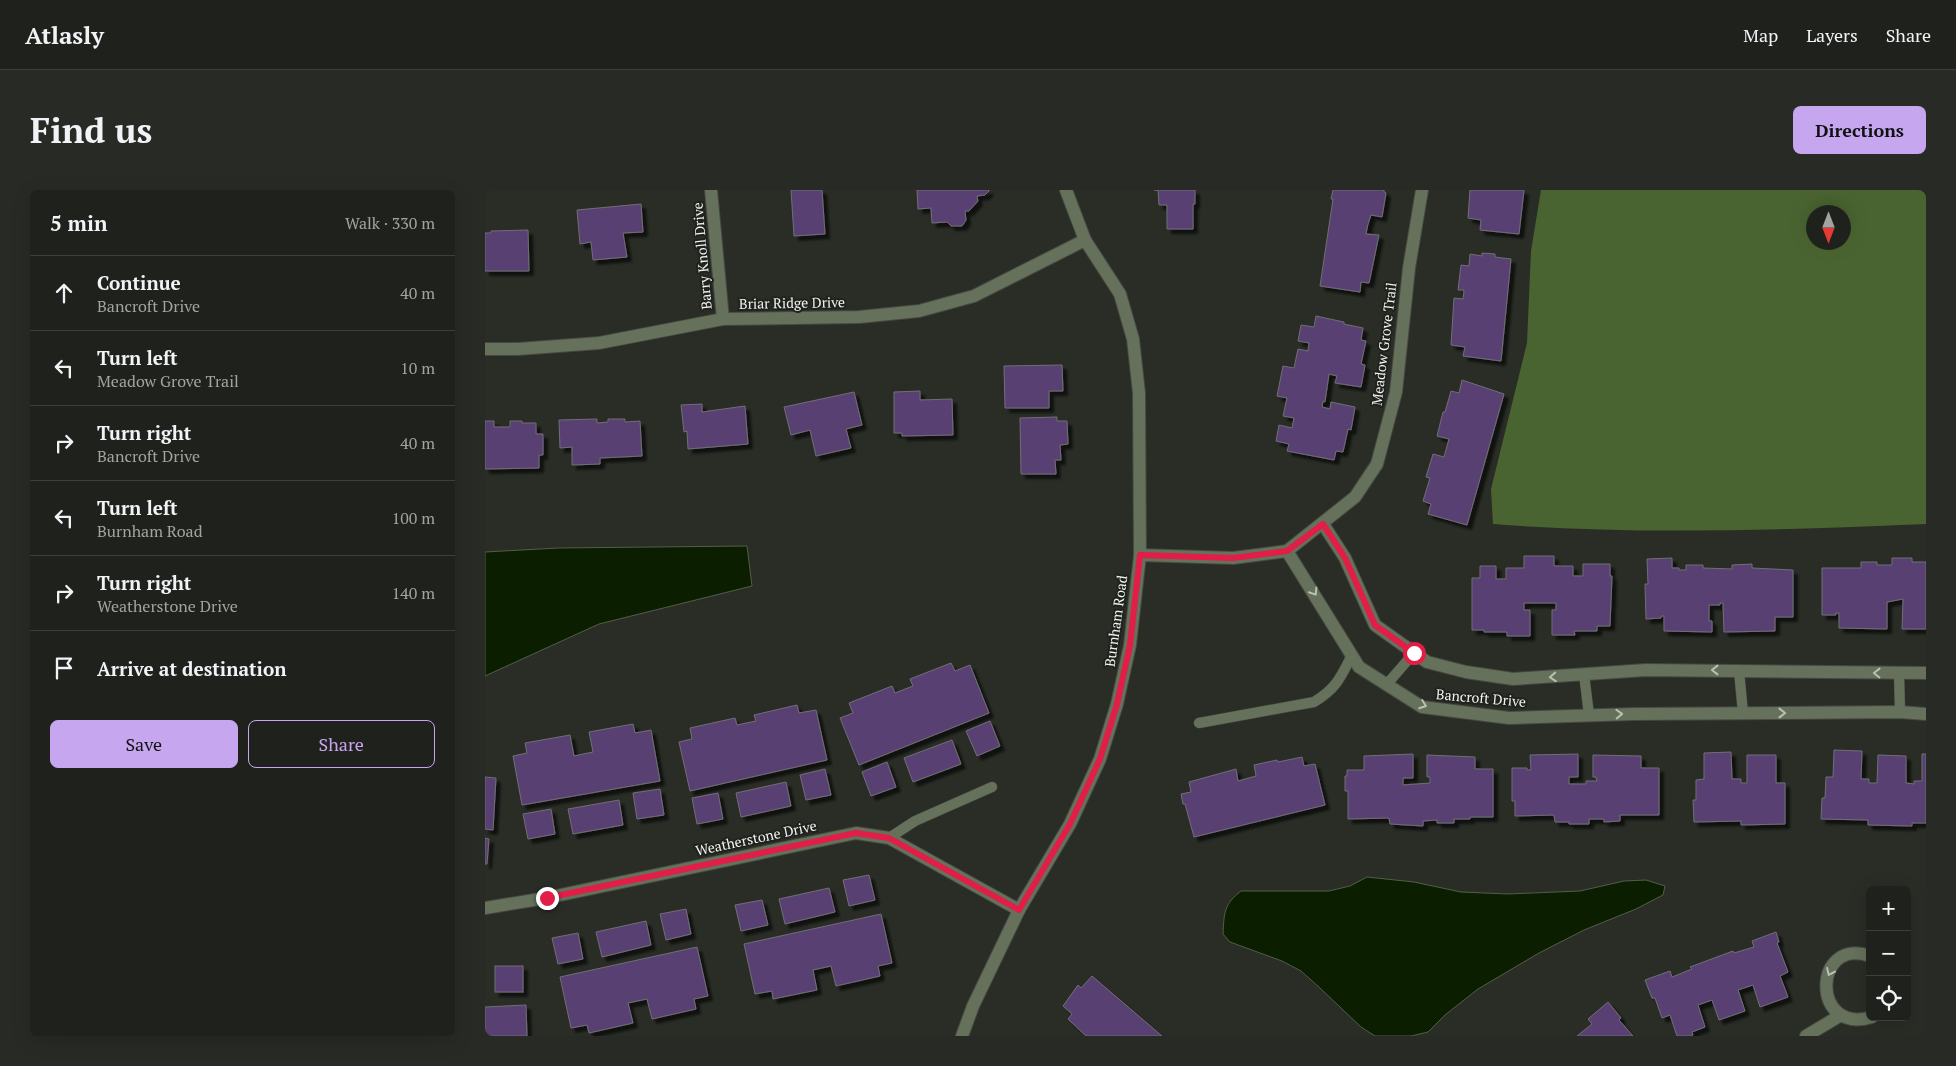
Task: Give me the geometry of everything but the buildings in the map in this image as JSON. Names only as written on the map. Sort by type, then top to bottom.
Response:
[{"type":"street","name":"Barry Knoll Drive","points":[[711,190],[723,319]]},
{"type":"street","name":"Burnham Road","points":[[962,1036],[973,1006],[1019,910],[1070,824],[1100,759],[1117,704],[1130,645],[1140,555],[1139,393],[1133,339],[1120,294],[1085,240],[1067,190]]},
{"type":"street","name":"Meadow Grove Trail","points":[[1287,551],[1355,497],[1377,464],[1396,392],[1409,268],[1422,190]]},
{"type":"street","name":"Briar Ridge Drive","points":[[485,349],[518,349],[599,343],[723,319],[859,317],[919,311],[974,296],[1085,240]]},
{"type":"street","name":"Bancroft Drive","points":[[1323,524],[1345,558],[1375,625],[1427,662],[1466,672],[1513,680],[1646,670],[1926,673]]},
{"type":"street","name":"Bancroft Drive","points":[[1287,551],[1359,667],[1422,707],[1509,718],[1743,713],[1900,712],[1926,714]]},
{"type":"street","points":[[1140,555],[1233,558],[1287,551]]},
{"type":"street","name":"Weatherstone Drive","points":[[485,908],[547,898],[856,833],[889,838],[1019,910]]},
{"type":"street","points":[[1866,954],[1847,954],[1834,963],[1827,976],[1825,991],[1830,1005],[1841,1015],[1855,1020],[1866,1018]]},
{"type":"street","points":[[1807,1036],[1841,1015]]},
{"type":"lane","points":[[1387,684],[1414,653]]},
{"type":"lane","points":[[1199,723],[1314,702],[1328,694],[1340,679],[1352,655]]},
{"type":"lane","points":[[1739,671],[1743,713]]},
{"type":"lane","points":[[1584,674],[1589,715]]},
{"type":"lane","points":[[1899,674],[1900,712]]},
{"type":"lane","points":[[889,838],[915,821],[992,787]]},
{"type":"green space","points":[[1541,190],[1926,190],[1926,524],[1763,530],[1655,530],[1493,524],[1491,489],[1527,343],[1531,251]]},
{"type":"shaded area","points":[[747,546],[752,586],[599,624],[485,676],[485,552],[558,548]]},
{"type":"shaded area","points":[[1367,877],[1414,882],[1461,892],[1508,894],[1580,891],[1624,881],[1646,880],[1665,886],[1663,895],[1636,909],[1584,930],[1539,953],[1478,989],[1445,1015],[1428,1032],[1411,1036],[1375,1036],[1361,1027],[1301,971],[1282,961],[1230,942],[1223,934],[1228,905],[1241,891],[1329,891],[1350,886]]},
{"type":"route","points":[[547,898],[856,833],[889,838],[1019,910],[1070,824],[1100,759],[1117,704],[1130,645],[1140,555],[1233,558],[1287,551],[1323,524],[1345,558],[1375,625],[1414,653]]}]
